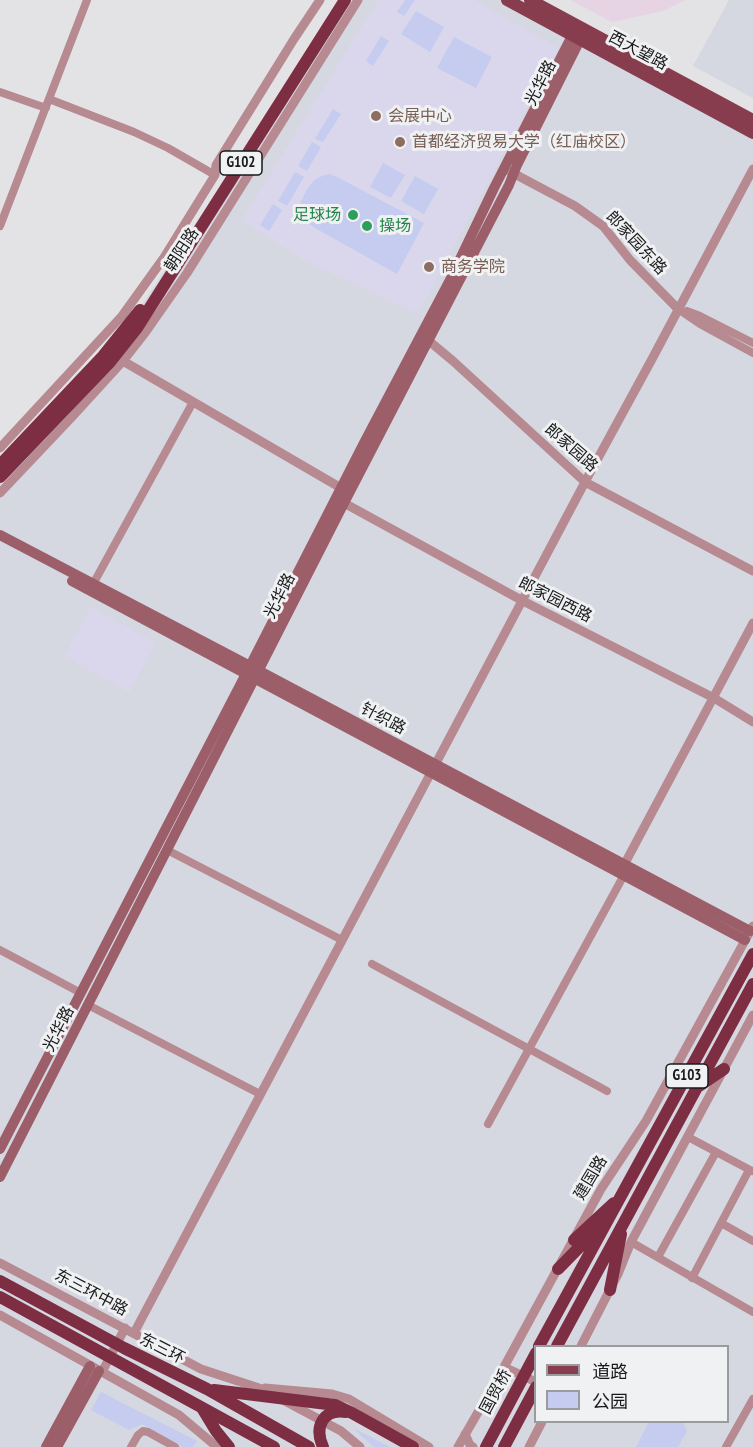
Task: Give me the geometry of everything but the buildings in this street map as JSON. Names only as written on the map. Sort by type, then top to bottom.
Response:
[{"type":"highway","name":"朝阳路","points":[[0,465],[134,325],[246,141],[336,0]]},
{"type":"highway","name":"朝阳路","points":[[0,477],[110,362],[345,0]]},
{"type":"highway","name":"G103","points":[[540,1345],[753,954]]},
{"type":"highway","name":"G103","points":[[558,1345],[753,984]]},
{"type":"highway","points":[[696,1089],[724,1069]]},
{"type":"highway","points":[[574,1240],[621,1197]]},
{"type":"highway","points":[[558,1269],[612,1214]]},
{"type":"highway","points":[[610,1290],[624,1221]]},
{"type":"highway","name":"东三环","points":[[0,1281],[124,1348],[207,1389],[309,1447]]},
{"type":"highway","name":"东三环","points":[[0,1296],[274,1447]]},
{"type":"highway","name":"国贸桥","points":[[486,1447],[534,1357]]},
{"type":"highway","points":[[207,1389],[335,1405],[413,1447]]},
{"type":"highway","name":"国贸桥","points":[[504,1447],[534,1391]]},
{"type":"highway","points":[[202,1407],[229,1447]]},
{"type":"highway","points":[[323,1447],[319,1433],[321,1423],[328,1413],[340,1410],[352,1413]]},
{"type":"highway","points":[[479,1447],[497,1426]]},
{"type":"main road","name":"西大望路","points":[[507,0],[579,32],[753,120]]},
{"type":"main road","name":"西大望路","points":[[530,0],[579,32],[753,133]]},
{"type":"main road","name":"光华路","points":[[0,1177],[167,850],[341,488],[504,196],[509,171],[579,32]]},
{"type":"main road","name":"光华路","points":[[0,1149],[81,993],[344,503],[425,337]]},
{"type":"main road","name":"针织路","points":[[0,535],[92,587],[624,870],[749,932]]},
{"type":"main road","name":"针织路","points":[[0,542],[92,587]]},
{"type":"main road","points":[[46,1447],[97,1370]]},
{"type":"main road","points":[[57,1447],[97,1370]]},
{"type":"street","points":[[0,226],[87,0]]},
{"type":"street","name":"朝阳路","points":[[0,492],[123,361],[134,325],[163,259],[215,175],[216,165],[320,0]]},
{"type":"street","name":"朝阳路","points":[[0,448],[94,348],[134,325],[187,273],[358,0]]},
{"type":"street","points":[[0,92],[46,108]]},
{"type":"street","points":[[50,99],[134,132],[215,175]]},
{"type":"street","points":[[97,1370],[129,1331],[260,1094],[753,168]]},
{"type":"street","name":"郎家园东路","points":[[509,171],[575,206],[603,226],[630,260],[678,309],[700,324],[753,353]]},
{"type":"street","name":"郎家园东路","points":[[678,309],[700,316],[753,343]]},
{"type":"street","name":"郎家园路","points":[[425,337],[585,482],[753,571]]},
{"type":"street","points":[[123,361],[341,488]]},
{"type":"street","points":[[92,587],[193,402]]},
{"type":"street","name":"郎家园西路","points":[[344,503],[523,601],[714,698],[753,722]]},
{"type":"street","points":[[488,1124],[753,623]]},
{"type":"street","points":[[167,850],[342,940]]},
{"type":"street","name":"建国路","points":[[458,1447],[601,1189],[646,1121],[749,932]]},
{"type":"street","points":[[0,950],[81,993]]},
{"type":"street","points":[[372,964],[607,1091]]},
{"type":"street","points":[[88,1005],[260,1094]]},
{"type":"street","points":[[582,1345],[625,1260],[631,1242],[753,1015]]},
{"type":"street","points":[[688,1137],[751,1171],[692,1278]]},
{"type":"street","points":[[658,1257],[716,1152]]},
{"type":"street","points":[[721,1223],[753,1240]]},
{"type":"street","points":[[631,1242],[753,1312]]},
{"type":"street","name":"东三环中路","points":[[0,1263],[201,1368],[259,1388],[340,1431],[360,1447]]},
{"type":"street","points":[[0,1315],[178,1415],[217,1447]]},
{"type":"street","points":[[504,1367],[534,1381]]},
{"type":"street","points":[[259,1388],[332,1394],[349,1399],[429,1447]]},
{"type":"street","points":[[726,1447],[753,1399]]},
{"type":"street","points":[[529,1447],[541,1423]]},
{"type":"street","points":[[131,1447],[143,1431],[175,1447]]},
{"type":"street","points":[[465,1434],[473,1447]]},
{"type":"shaded area","points":[[343,0],[522,0],[753,127],[753,1447],[0,1447],[0,466],[112,350]]},
{"type":"shaded area","name":"首都经济贸易大学（红庙校区）","points":[[378,0],[474,0],[559,48],[418,314],[302,259],[242,220]]},
{"type":"shaded area","points":[[570,0],[685,0],[663,11],[612,22]]},
{"type":"shaded area","points":[[729,0],[753,0],[753,98],[693,66]]},
{"type":"shaded area","points":[[91,607],[156,643],[129,692],[64,656]]},
{"type":"green space","points":[[405,0],[415,0],[404,16],[397,12]]},
{"type":"green space","points":[[416,11],[444,27],[430,52],[401,34]]},
{"type":"green space","points":[[381,36],[389,41],[373,66],[366,61]]},
{"type":"green space","points":[[454,37],[492,57],[476,88],[437,68]]},
{"type":"green space","points":[[333,109],[341,114],[323,142],[315,139]]},
{"type":"green space","points":[[312,142],[321,147],[307,171],[298,166]]},
{"type":"green space","points":[[383,163],[405,175],[391,198],[370,187]]},
{"type":"green space","points":[[295,172],[304,177],[287,206],[278,201]]},
{"type":"green space","name":"操场","points":[[330,174],[424,223],[397,274],[315,228],[303,218],[300,205],[306,191],[317,178]]},
{"type":"green space","points":[[415,176],[438,189],[424,214],[401,201]]},
{"type":"green space","points":[[273,204],[282,210],[269,231],[260,225]]},
{"type":"green space","points":[[101,1392],[197,1441],[193,1447],[183,1447],[142,1424],[129,1430],[91,1410]]},
{"type":"green space","points":[[648,1423],[683,1423],[687,1431],[678,1447],[636,1447]]},
{"type":"green space","points":[[353,1428],[390,1447],[374,1447]]},
{"type":"place","name":"会展中心","points":[[376,116]]},
{"type":"place","name":"首都经济贸易大学（红庙校区）","points":[[400,142]]},
{"type":"place","name":"足球场","points":[[353,215]]},
{"type":"place","name":"操场","points":[[367,226]]},
{"type":"place","name":"商务学院","points":[[429,267]]}]
